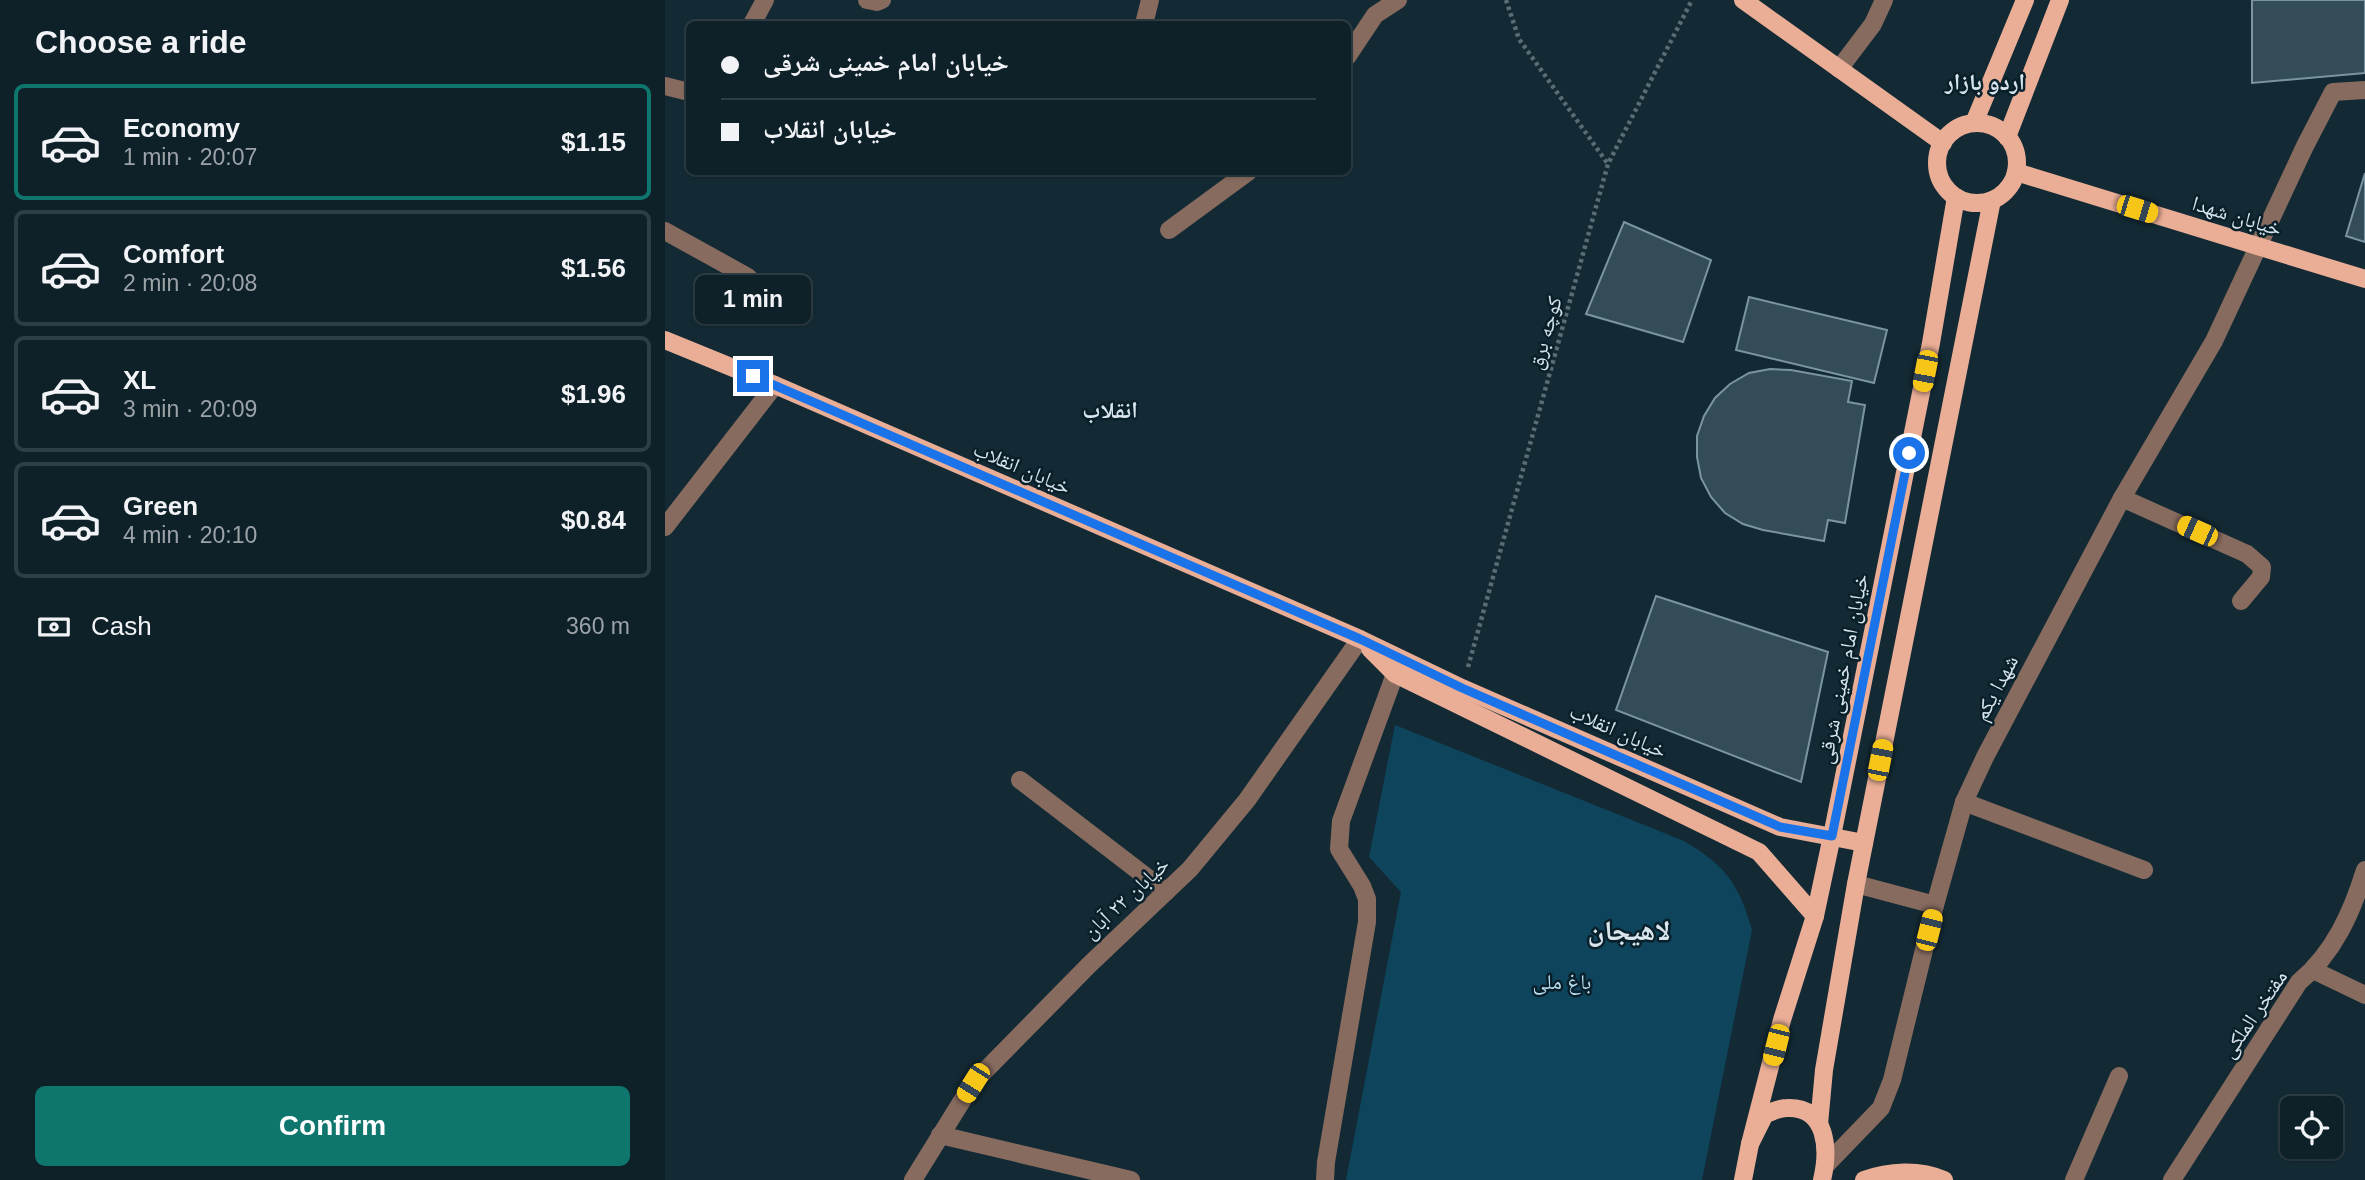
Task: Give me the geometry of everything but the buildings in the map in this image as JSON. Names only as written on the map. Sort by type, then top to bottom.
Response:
[{"type":"main road","points":[[1742,0],[1943,143]]},
{"type":"main road","points":[[1974,123],[2025,0]]},
{"type":"main road","points":[[2007,137],[2060,0]]},
{"type":"main road","points":[[1974,123],[1986,124],[2007,137],[2017,160],[2016,172],[2003,194],[1980,203],[1968,202],[1947,189],[1940,179],[1937,167],[1938,154],[1951,133],[1961,126],[1974,123]]},
{"type":"main road","name":"خیابان شهدا","points":[[2016,172],[2365,279]]},
{"type":"main road","name":"خیابان امام خمینی شرقی","points":[[1751,1144],[1782,1020],[1815,916],[1928,357],[1956,197]]},
{"type":"main road","points":[[1824,1172],[1826,1145],[1819,1124],[1824,1070],[1856,884],[1992,200]]},
{"type":"main road","name":"خیابان انقلاب","points":[[665,340],[775,385],[1360,639],[1462,688],[1780,827],[1864,843]]},
{"type":"main road","name":"خیابان انقلاب","points":[[1360,639],[1395,674],[1759,852],[1815,916]]},
{"type":"main road","points":[[1743,1180],[1751,1144],[1765,1114],[1784,1107],[1803,1109],[1819,1124]]},
{"type":"main road","points":[[1864,1180],[1883,1173],[1911,1172],[1944,1180]]},
{"type":"street","points":[[754,21],[765,0]]},
{"type":"street","points":[[867,0],[882,0]]},
{"type":"street","points":[[1145,21],[1150,0]]},
{"type":"street","points":[[1351,51],[1375,15],[1398,0]]},
{"type":"street","points":[[1839,69],[1873,24],[1884,0]]},
{"type":"street","points":[[665,86],[686,91]]},
{"type":"street","name":"شهدا یکم","points":[[1824,1172],[1881,1108],[1892,1080],[1935,905],[1964,802],[1985,757],[2122,498],[2214,341],[2257,246],[2333,92],[2365,90]]},
{"type":"street","points":[[1169,230],[1244,175]]},
{"type":"street","points":[[665,231],[748,277]]},
{"type":"street","points":[[665,527],[775,385]]},
{"type":"street","points":[[2122,498],[2247,554],[2262,567],[2261,577],[2241,601]]},
{"type":"street","name":"خیابان ۲۲ آبان","points":[[913,1180],[973,1083],[1089,965],[1190,869],[1247,800],[1360,639]]},
{"type":"street","points":[[1325,1180],[1367,922],[1367,899],[1339,849],[1341,821],[1395,674]]},
{"type":"street","points":[[1020,779],[1167,892]]},
{"type":"street","points":[[1964,802],[2144,870]]},
{"type":"street","name":"مفتخر الملکی","points":[[2172,1180],[2299,982],[2313,970],[2359,912],[2365,870]]},
{"type":"street","points":[[1856,884],[1935,905]]},
{"type":"street","points":[[2313,970],[2365,995]]},
{"type":"street","points":[[2074,1180],[2119,1076]]},
{"type":"street","points":[[940,1135],[1131,1180]]},
{"type":"path","points":[[1506,0],[1519,38],[1608,164]]},
{"type":"path","name":"کوچه برق","points":[[1462,688],[1608,164],[1692,0]]},
{"type":"green space","name":"باغ ملی","points":[[1395,725],[1684,841],[1720,868],[1736,888],[1752,930],[1702,1180],[1346,1180],[1401,892],[1369,857]]},
{"type":"district","name":"اردو بازار","points":[[1985,82]]},
{"type":"district","name":"انقلاب","points":[[1110,410]]},
{"type":"district","name":"لاهیجان","points":[[1629,930]]},
{"type":"route","points":[[753,376],[1360,639],[1462,688],[1780,827],[1832,836],[1909,453]]}]
